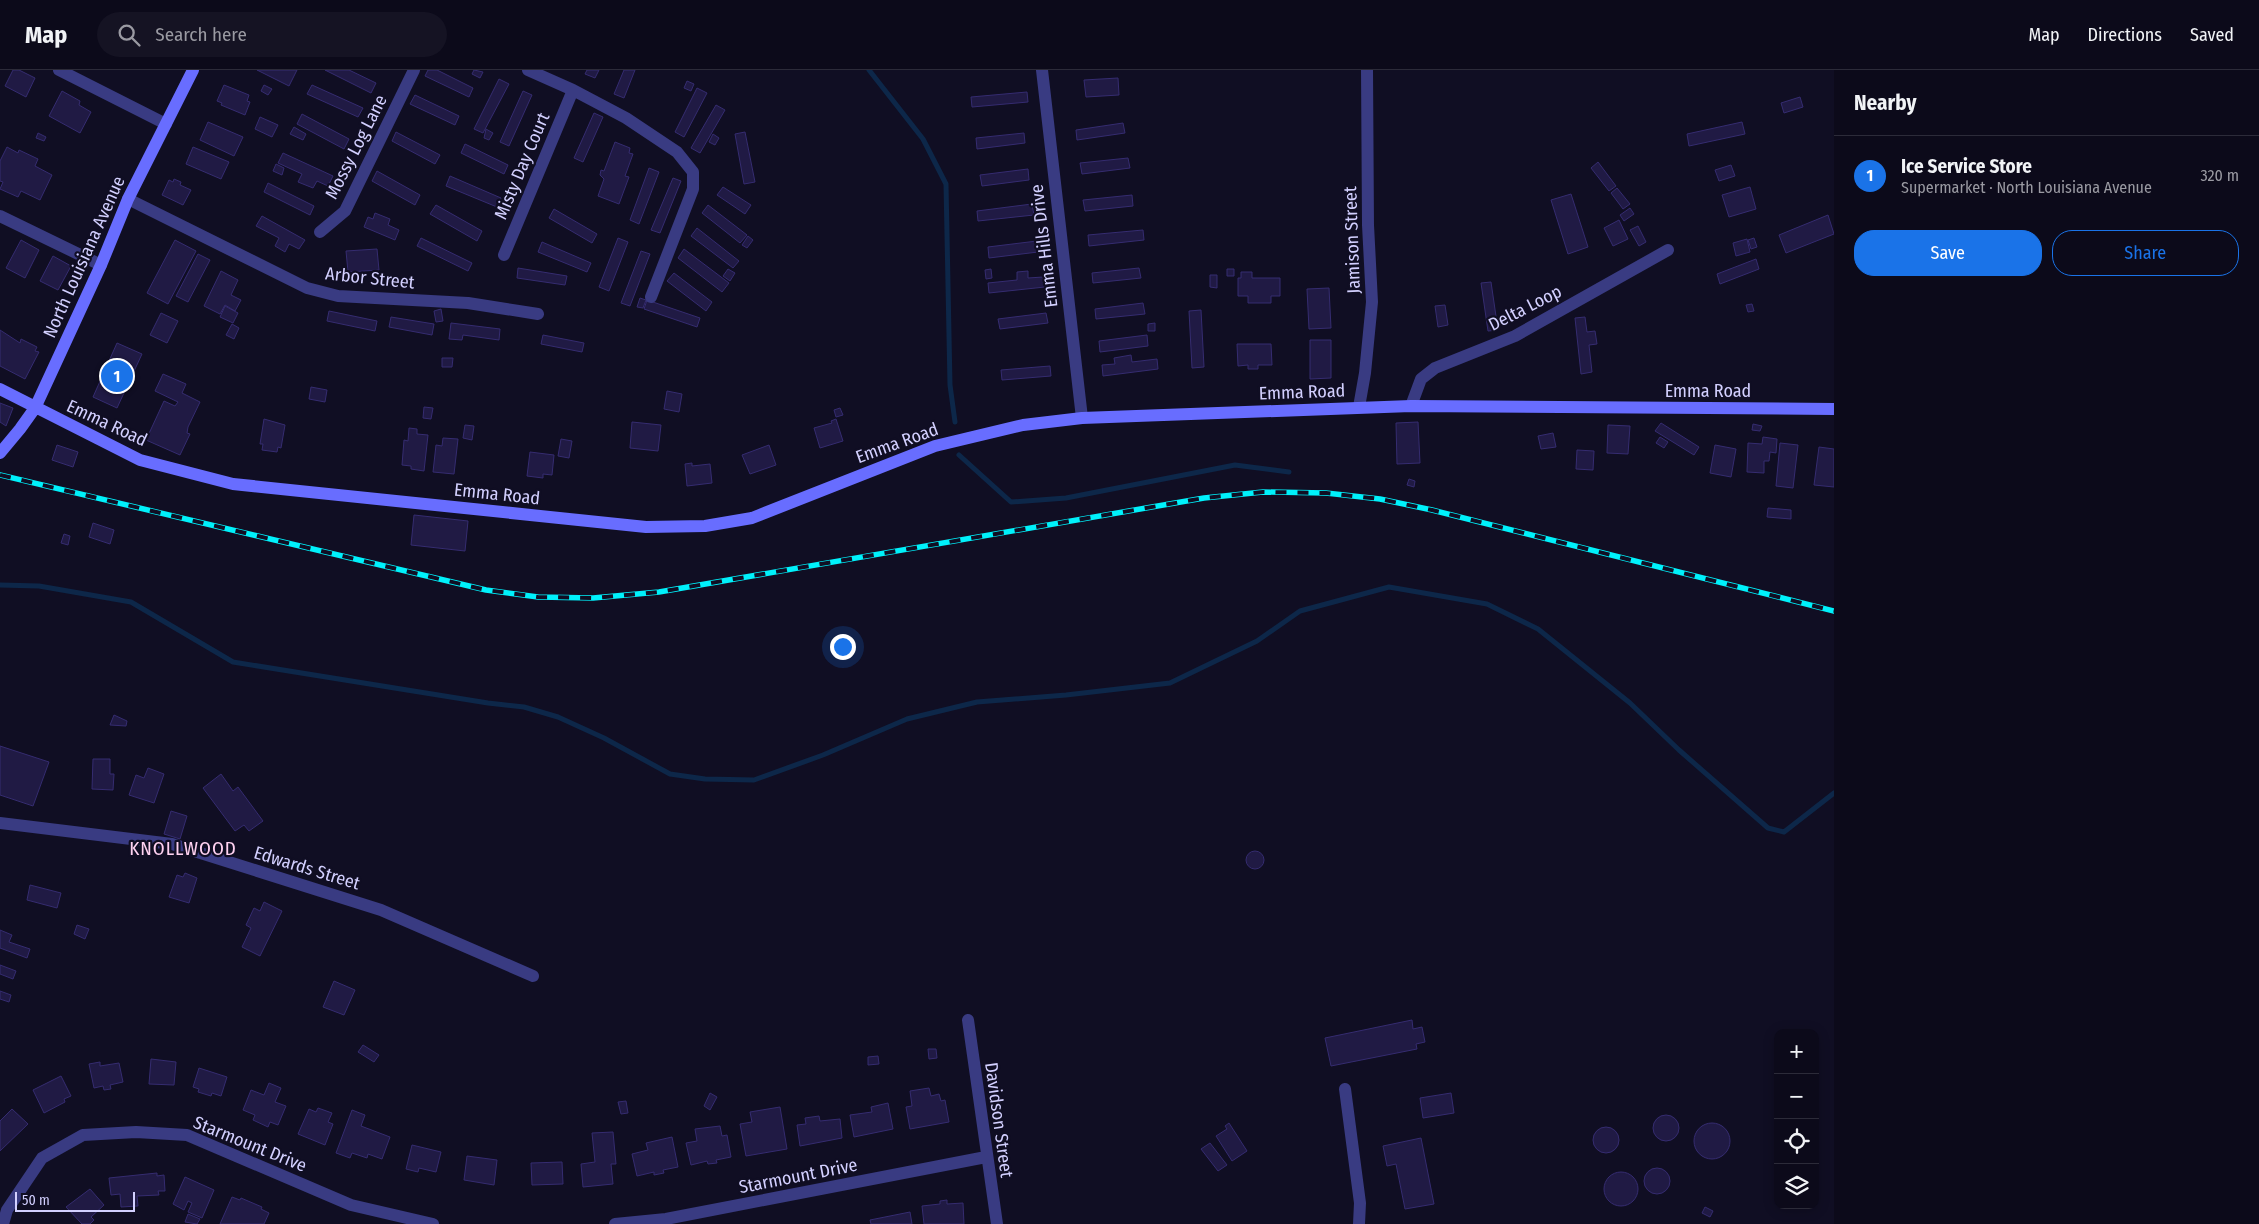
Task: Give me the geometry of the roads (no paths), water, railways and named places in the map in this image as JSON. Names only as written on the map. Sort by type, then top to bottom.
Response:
[{"type":"street","points":[[59,70],[166,124]]},
{"type":"street","name":"North Louisiana Avenue","points":[[0,453],[35,408],[128,199],[193,70]]},
{"type":"street","name":"Mossy Log Lane","points":[[320,232],[345,211],[414,70]]},
{"type":"street","points":[[528,70],[573,90],[626,118],[677,152],[693,172],[693,189],[651,297]]},
{"type":"street","name":"Emma Hills Drive","points":[[1042,70],[1082,418]]},
{"type":"street","name":"Jamison Street","points":[[1359,407],[1365,372],[1372,302],[1368,225],[1367,70]]},
{"type":"street","name":"Misty Day Court","points":[[504,255],[573,90]]},
{"type":"street","name":"Arbor Street","points":[[128,199],[307,288],[338,296],[468,303],[538,314]]},
{"type":"street","points":[[0,216],[100,265]]},
{"type":"street","name":"Delta Loop","points":[[1411,406],[1421,379],[1435,368],[1515,336],[1668,250]]},
{"type":"street","name":"Emma Road","points":[[0,390],[140,460],[233,484],[646,527],[705,526],[752,518],[935,446],[1014,427],[1082,418],[1411,406],[1834,409]]},
{"type":"street","name":"Edwards Street","points":[[0,823],[172,844],[382,910],[534,976]]},
{"type":"street","name":"Davidson Street","points":[[968,1020],[997,1224]]},
{"type":"street","points":[[1345,1089],[1360,1203],[1359,1224]]},
{"type":"street","name":"Starmount Drive","points":[[3,1224],[8,1210],[42,1158],[82,1135],[136,1132],[187,1135],[351,1205],[433,1224]]},
{"type":"street","name":"Starmount Drive","points":[[615,1224],[666,1219],[986,1157]]},
{"type":"waterway","points":[[869,70],[923,139],[946,184],[950,385],[955,422]]},
{"type":"waterway","points":[[959,455],[1011,502],[1066,498],[1235,465],[1289,472]]},
{"type":"waterway","points":[[0,585],[39,586],[131,602],[233,662],[488,703],[524,707],[558,717],[604,738],[670,774],[705,779],[754,780],[823,755],[907,719],[977,702],[1066,695],[1170,683],[1257,641],[1300,611],[1389,587],[1487,604],[1538,629],[1630,703],[1679,750],[1768,828],[1784,832],[1834,793]]},
{"type":"railway","points":[[0,475],[486,590],[538,597],[593,598],[659,592],[1204,498],[1263,492],[1326,493],[1380,499],[1432,510],[1834,611]]},
{"type":"place","name":"Ice Service Store","points":[[117,376]]},
{"type":"district","name":"KNOLLWOOD","points":[[183,848]]}]
